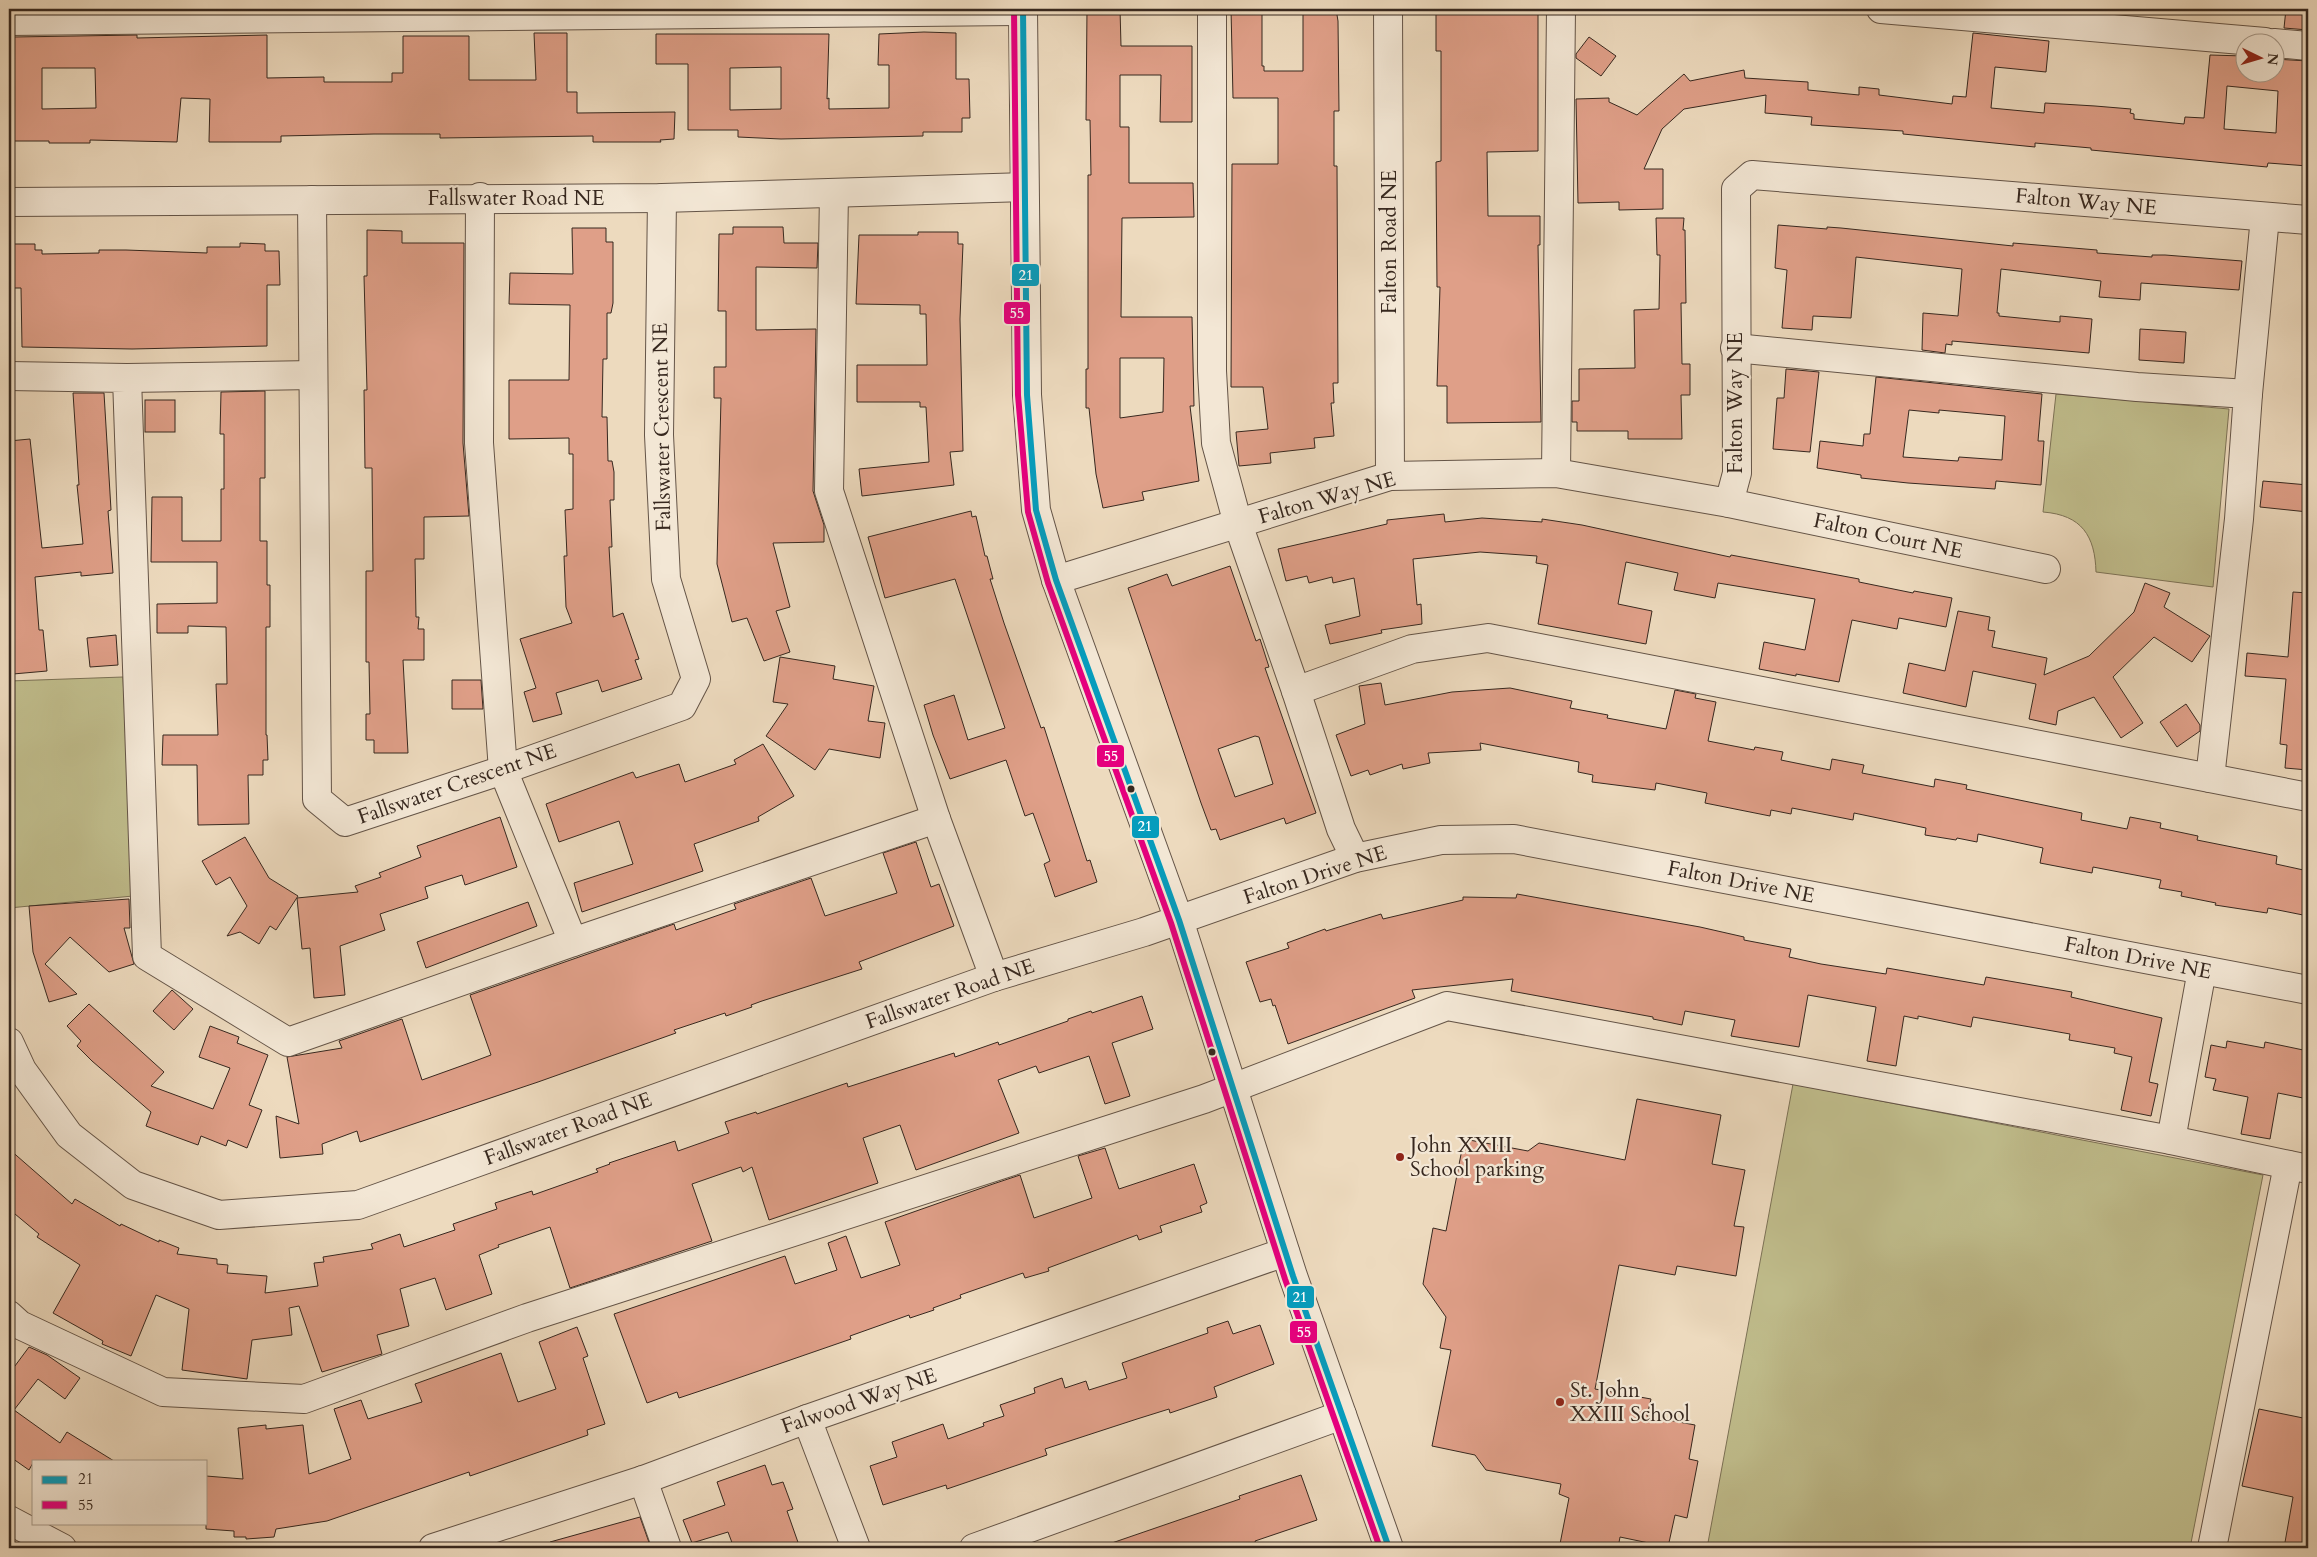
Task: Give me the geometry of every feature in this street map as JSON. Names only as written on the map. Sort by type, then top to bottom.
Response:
[{"type":"street","points":[[1212,9],[1212,371],[1216,443],[1238,524],[1341,829],[1356,858]]},
{"type":"street","name":"Falton Road NE","points":[[1388,9],[1390,476]]},
{"type":"street","points":[[1556,472],[1561,9]]},
{"type":"street","points":[[1881,9],[2234,39]]},
{"type":"street","points":[[9,21],[1023,10],[1027,395],[1036,510],[1056,580],[1179,920],[1285,1252],[1389,1548]]},
{"type":"street","points":[[2284,44],[2308,46]]},
{"type":"street","name":"Falton Way NE","points":[[1056,580],[1390,476],[1556,472],[1729,503],[1737,473],[1735,348],[1736,189],[1752,175],[2308,220]]},
{"type":"street","name":"Fallswater Road NE","points":[[9,202],[480,197],[662,198],[1024,187]]},
{"type":"street","points":[[834,193],[829,491],[936,819],[994,976]]},
{"type":"street","points":[[480,197],[479,443],[503,770],[573,942]]},
{"type":"street","name":"Fallswater Crescent NE","points":[[312,200],[317,799],[345,822],[503,770],[682,706],[696,679],[666,579],[659,435],[662,198]]},
{"type":"street","points":[[2210,778],[2239,519],[2248,394],[2265,217]]},
{"type":"street","points":[[1735,348],[2137,387],[2248,394]]},
{"type":"street","points":[[9,376],[127,378],[313,375]]},
{"type":"street","points":[[127,378],[147,956],[288,1042],[573,942],[936,819]]},
{"type":"street","name":"Falton Court NE","points":[[1729,503],[2046,568]]},
{"type":"street","points":[[1296,692],[1412,649],[1488,638],[2308,797]]},
{"type":"street","name":"Falton Drive NE","points":[[1179,920],[1356,858],[1442,840],[1514,839],[2308,990]]},
{"type":"street","name":"Fallswater Road NE","points":[[9,1042],[22,1070],[69,1135],[133,1185],[219,1215],[358,1205],[994,976],[1179,920]]},
{"type":"street","points":[[2171,1140],[2202,970]]},
{"type":"street","points":[[9,1315],[20,1325],[164,1392],[304,1399],[527,1318],[1232,1088],[1447,1006],[2171,1140],[2298,1167],[2212,1548]]},
{"type":"street","name":"Falwood Way NE","points":[[432,1548],[481,1541],[807,1419],[1285,1252]]},
{"type":"street","points":[[974,1548],[1342,1415]]},
{"type":"street","points":[[807,1419],[856,1548]]},
{"type":"street","points":[[643,1480],[667,1548]]},
{"type":"street","points":[[9,1520],[62,1548]]},
{"type":"shaded area","points":[[2056,394],[2229,409],[2213,587],[2096,572],[2093,548],[2084,530],[2068,518],[2043,512]]},
{"type":"shaded area","points":[[123,677],[133,896],[9,908],[9,681]]},
{"type":"shaded area","points":[[1793,1084],[2263,1175],[2190,1548],[1707,1548]]},
{"type":"building","points":[[1087,9],[1120,9],[1121,46],[1192,46],[1192,122],[1160,122],[1161,75],[1120,75],[1120,127],[1129,127],[1129,183],[1193,183],[1194,217],[1122,218],[1121,317],[1192,317],[1194,406],[1190,406],[1199,481],[1142,492],[1144,500],[1103,508],[1096,474],[1089,408],[1086,408],[1086,369],[1088,369],[1088,175],[1091,175],[1090,120],[1086,120]],"holes":[[[1120,358],[1164,358],[1163,412],[1120,418]]]},
{"type":"building","points":[[1231,9],[1262,9],[1262,66],[1264,66],[1264,71],[1303,71],[1303,9],[1336,9],[1338,21],[1339,111],[1334,111],[1334,166],[1337,166],[1338,383],[1333,383],[1334,403],[1331,403],[1334,436],[1314,438],[1315,448],[1270,453],[1271,463],[1239,466],[1236,432],[1268,429],[1263,387],[1231,387],[1232,164],[1278,164],[1278,98],[1233,98]]},
{"type":"building","points":[[1466,9],[1538,9],[1538,151],[1487,152],[1488,216],[1540,216],[1540,245],[1538,245],[1541,422],[1447,423],[1447,386],[1437,386],[1440,287],[1437,287],[1436,162],[1441,161],[1441,51],[1436,51],[1436,14],[1467,14]]},
{"type":"building","points":[[2286,9],[2308,9],[2308,30],[2284,28]]},
{"type":"building","points":[[534,33],[567,33],[567,92],[577,92],[577,113],[675,112],[674,139],[660,140],[661,142],[593,142],[593,136],[440,138],[440,134],[374,134],[281,136],[281,142],[209,142],[210,99],[181,98],[177,142],[90,140],[90,143],[49,143],[49,141],[9,141],[9,99],[12,99],[14,37],[137,35],[137,38],[267,35],[267,78],[324,77],[324,82],[392,82],[392,73],[403,73],[403,36],[469,36],[469,80],[536,80]],"holes":[[[42,68],[95,68],[96,108],[42,109]]]},
{"type":"building","points":[[956,33],[956,79],[969,79],[970,118],[962,118],[962,132],[923,132],[923,136],[781,139],[738,137],[738,130],[688,130],[688,64],[656,64],[656,34],[829,34],[827,99],[829,98],[829,109],[889,108],[889,65],[878,65],[879,34]],"holes":[[[781,67],[781,109],[730,110],[730,68]]]},
{"type":"building","points":[[1973,33],[2049,41],[2046,72],[1995,67],[1991,108],[2044,113],[2045,103],[2095,106],[2131,109],[2130,113],[2134,114],[2134,119],[2184,124],[2185,117],[2204,118],[2210,55],[2234,56],[2234,82],[2284,82],[2284,60],[2308,61],[2308,166],[2268,163],[2267,167],[2091,150],[2091,148],[2035,143],[2035,147],[1903,134],[1903,131],[1811,125],[1812,117],[1765,113],[1766,95],[1684,109],[1662,129],[1644,169],[1663,169],[1663,209],[1619,210],[1619,202],[1578,203],[1576,99],[1609,98],[1609,102],[1637,115],[1684,74],[1690,81],[1744,70],[1745,78],[1808,82],[1808,90],[1859,95],[1859,87],[1879,89],[1879,95],[1952,104],[1953,96],[1966,97]],"holes":[[[2227,86],[2278,91],[2276,133],[2224,129]]]},
{"type":"building","points":[[1589,37],[1616,56],[1601,76],[1576,58],[1576,54]]},
{"type":"building","points":[[1656,218],[1684,218],[1686,303],[1681,303],[1682,364],[1690,364],[1690,395],[1681,395],[1682,439],[1628,439],[1628,431],[1577,431],[1577,422],[1572,422],[1572,401],[1579,401],[1579,369],[1635,368],[1634,310],[1659,309],[1660,255],[1657,255]]},
{"type":"building","points":[[1778,225],[1827,229],[1827,227],[1841,228],[2013,246],[2013,243],[2097,250],[2097,253],[2152,257],[2152,255],[2165,255],[2242,261],[2239,290],[2141,283],[2140,300],[2099,297],[2101,281],[2001,269],[1997,313],[1999,313],[1999,316],[2060,322],[2060,316],[2092,319],[2089,353],[1952,341],[1952,345],[1946,344],[1945,353],[1922,350],[1923,313],[1958,316],[1962,269],[1856,257],[1851,318],[1813,316],[1812,330],[1782,328],[1787,270],[1775,268]]},
{"type":"building","points":[[733,227],[783,227],[784,243],[818,243],[817,268],[756,267],[756,330],[816,329],[813,491],[824,525],[824,542],[773,543],[790,607],[776,611],[790,652],[764,661],[747,618],[732,622],[717,564],[721,398],[714,398],[714,367],[726,367],[726,311],[718,311],[719,234],[733,234]]},
{"type":"building","points":[[572,228],[606,228],[606,242],[613,242],[613,303],[611,313],[607,313],[607,359],[603,359],[602,417],[607,417],[608,461],[612,461],[614,472],[614,500],[610,500],[612,547],[609,547],[613,617],[623,613],[639,659],[635,660],[642,679],[602,692],[598,680],[556,693],[562,714],[533,722],[524,692],[536,688],[520,639],[572,623],[566,607],[564,556],[567,556],[565,510],[573,509],[573,454],[569,454],[569,438],[509,439],[509,380],[569,380],[570,305],[509,304],[510,273],[573,274]]},
{"type":"building","points":[[367,230],[402,231],[402,243],[464,243],[463,443],[469,516],[424,517],[424,559],[415,559],[416,617],[419,617],[418,629],[424,629],[424,660],[403,660],[408,753],[374,753],[374,740],[366,740],[366,714],[370,714],[369,662],[366,662],[366,571],[373,571],[372,468],[365,468],[364,390],[367,390],[364,276],[367,276]]},
{"type":"building","points":[[918,232],[958,232],[958,244],[963,244],[960,319],[963,451],[950,452],[954,485],[862,496],[859,469],[929,462],[926,407],[920,407],[920,402],[857,402],[857,365],[927,365],[926,314],[920,314],[920,305],[856,304],[859,235],[918,235]]},
{"type":"building","points":[[240,243],[265,244],[265,251],[279,251],[280,285],[267,285],[267,346],[132,349],[22,347],[21,288],[9,288],[9,244],[35,244],[35,250],[42,250],[42,254],[99,253],[99,250],[207,253],[207,247],[240,247]]},
{"type":"building","points":[[2140,329],[2186,332],[2184,363],[2139,360]]},
{"type":"building","points":[[1786,369],[1819,372],[1810,452],[1773,449],[1777,398],[1784,398]]},
{"type":"building","points":[[1876,377],[2042,394],[2038,441],[2044,441],[2041,485],[1996,481],[1995,489],[1908,483],[1861,478],[1861,475],[1817,468],[1820,441],[1863,446],[1864,434],[1870,434]],"holes":[[[1909,410],[1939,413],[1939,410],[2005,416],[2002,460],[1959,457],[1958,461],[1903,457]]]},
{"type":"building","points":[[265,391],[265,478],[260,478],[260,541],[267,541],[267,585],[270,585],[270,627],[266,627],[266,735],[268,760],[263,760],[263,775],[248,775],[249,824],[198,825],[197,765],[162,765],[163,735],[218,735],[216,684],[227,684],[226,627],[188,626],[188,633],[157,633],[157,604],[217,603],[217,562],[151,562],[152,497],[182,497],[182,541],[221,541],[221,489],[224,489],[224,434],[220,434],[221,392]]},
{"type":"building","points":[[73,393],[104,393],[111,510],[108,511],[113,573],[81,576],[81,572],[35,577],[39,630],[43,630],[47,671],[13,674],[9,625],[9,441],[30,439],[42,548],[83,544],[77,485],[79,485]]},
{"type":"building","points":[[145,400],[175,400],[175,432],[145,432]]},
{"type":"building","points":[[2263,481],[2308,485],[2308,512],[2260,507]]},
{"type":"building","points":[[971,511],[972,517],[976,516],[985,556],[987,556],[993,579],[990,579],[1004,623],[1041,728],[1044,727],[1087,861],[1090,860],[1097,882],[1055,897],[1044,864],[1050,861],[1033,813],[1025,816],[1006,760],[950,779],[933,735],[924,705],[954,695],[968,740],[1005,728],[955,579],[885,598],[868,537]]},
{"type":"building","points":[[1444,514],[1445,522],[1482,518],[1542,522],[1542,519],[1582,525],[1730,557],[1731,555],[1859,579],[1859,582],[1913,593],[1914,591],[1952,598],[1946,627],[1899,618],[1897,629],[1852,620],[1839,682],[1759,669],[1764,642],[1805,650],[1815,599],[1718,583],[1715,598],[1674,590],[1678,573],[1626,562],[1618,604],[1652,611],[1646,644],[1538,624],[1548,565],[1536,563],[1537,556],[1480,552],[1413,559],[1417,605],[1421,604],[1422,624],[1381,630],[1382,633],[1330,644],[1325,625],[1360,616],[1354,578],[1333,583],[1332,577],[1309,583],[1307,576],[1286,581],[1278,549],[1387,524],[1387,520]]},
{"type":"building","points":[[1230,566],[1256,641],[1260,639],[1269,667],[1265,668],[1316,813],[1286,824],[1284,818],[1220,840],[1216,829],[1211,830],[1128,588],[1167,574],[1172,586]],"holes":[[[1255,736],[1259,737],[1273,784],[1235,797],[1218,749]]]},
{"type":"building","points":[[2145,583],[2170,593],[2164,607],[2210,636],[2192,662],[2154,637],[2113,677],[2143,723],[2121,738],[2094,697],[2058,711],[2056,725],[2029,719],[2036,684],[1973,671],[1966,707],[1903,693],[1909,663],[1945,671],[1958,611],[1990,617],[1988,630],[1995,631],[1992,647],[2047,658],[2044,675],[2089,656],[2134,612]]},
{"type":"building","points":[[2293,592],[2308,593],[2308,770],[2285,768],[2287,745],[2280,744],[2286,679],[2245,676],[2247,653],[2288,657]]},
{"type":"building","points":[[116,635],[118,665],[90,667],[87,638]]},
{"type":"building","points":[[780,657],[835,666],[833,679],[874,686],[868,721],[885,723],[880,758],[829,749],[815,770],[766,736],[788,704],[773,702]]},
{"type":"building","points":[[452,680],[481,680],[483,709],[452,709]]},
{"type":"building","points":[[1381,683],[1385,705],[1452,692],[1510,688],[1572,701],[1570,708],[1608,715],[1607,718],[1666,729],[1675,690],[1696,694],[1695,698],[1716,702],[1708,741],[1754,750],[1755,747],[1783,752],[1781,760],[1830,770],[1832,759],[1864,765],[1862,773],[1934,787],[1935,779],[1967,785],[1966,789],[2082,813],[2081,820],[2127,829],[2130,817],[2161,823],[2160,828],[2198,836],[2197,840],[2277,856],[2276,864],[2308,871],[2308,916],[2268,908],[2267,913],[2215,905],[2216,903],[2181,896],[2182,892],[2159,888],[2161,880],[2093,867],[2092,873],[2040,863],[2043,848],[1978,834],[1977,842],[1925,835],[1926,828],[1854,813],[1853,820],[1792,808],[1791,814],[1771,810],[1770,816],[1705,803],[1707,793],[1656,783],[1655,790],[1592,782],[1593,775],[1578,772],[1579,762],[1480,743],[1481,750],[1428,753],[1430,763],[1403,769],[1402,764],[1370,775],[1368,770],[1351,776],[1336,735],[1365,724],[1359,686]]},
{"type":"building","points":[[2186,704],[2200,725],[2200,731],[2177,747],[2160,722]]},
{"type":"building","points":[[763,744],[794,796],[758,817],[759,821],[694,844],[703,871],[582,912],[574,883],[633,864],[619,821],[559,842],[546,804],[633,772],[636,778],[679,764],[685,782],[736,764],[734,760]]},
{"type":"building","points":[[500,817],[517,867],[465,885],[462,875],[425,887],[428,898],[380,914],[385,930],[340,946],[345,995],[314,998],[310,948],[302,949],[297,898],[358,892],[355,886],[381,877],[379,873],[421,857],[417,846]]},
{"type":"building","points":[[245,837],[269,878],[298,896],[276,930],[270,926],[259,944],[240,932],[227,936],[247,906],[230,877],[216,885],[202,861]]},
{"type":"building","points":[[916,842],[931,887],[939,884],[954,926],[859,962],[862,969],[762,1001],[751,1005],[752,1007],[726,1016],[725,1013],[674,1030],[676,1033],[538,1082],[360,1142],[357,1131],[322,1144],[323,1154],[280,1158],[276,1116],[299,1124],[287,1057],[342,1048],[339,1041],[402,1019],[422,1080],[491,1055],[470,995],[674,924],[676,930],[736,909],[734,904],[811,878],[825,916],[897,893],[883,853]]},
{"type":"building","points":[[1517,894],[1700,927],[1744,937],[1744,940],[1791,949],[1789,957],[1821,964],[1886,974],[1887,968],[1984,985],[1986,977],[2072,992],[2071,997],[2162,1018],[2149,1082],[2158,1084],[2151,1116],[2121,1110],[2132,1057],[2114,1053],[2115,1048],[2069,1040],[2070,1034],[1973,1017],[1971,1027],[1918,1016],[1918,1019],[1904,1016],[1896,1066],[1867,1061],[1876,1007],[1808,995],[1799,1047],[1731,1036],[1735,1020],[1685,1011],[1682,1025],[1653,1019],[1653,1017],[1511,991],[1513,979],[1412,990],[1415,998],[1288,1044],[1275,1005],[1273,1006],[1271,999],[1260,1002],[1246,962],[1289,948],[1287,943],[1325,929],[1326,931],[1381,914],[1383,919],[1463,900],[1463,897],[1516,898]]},
{"type":"building","points":[[129,899],[130,928],[124,928],[134,964],[109,972],[70,937],[45,964],[77,994],[49,1002],[33,952],[29,906]]},
{"type":"building","points":[[528,902],[537,926],[426,968],[417,942]]},
{"type":"building","points":[[172,990],[193,1009],[174,1030],[153,1011]]},
{"type":"building","points":[[1142,996],[1153,1029],[1112,1043],[1130,1096],[1105,1104],[1089,1056],[1039,1073],[1036,1066],[998,1080],[1019,1133],[916,1170],[900,1125],[863,1138],[878,1183],[769,1220],[752,1167],[743,1172],[741,1167],[692,1184],[712,1241],[570,1288],[550,1227],[498,1245],[499,1247],[479,1255],[492,1294],[446,1310],[435,1278],[400,1289],[409,1326],[377,1335],[382,1354],[322,1372],[299,1306],[289,1308],[292,1335],[252,1340],[247,1379],[182,1370],[189,1309],[156,1295],[131,1356],[102,1344],[103,1341],[53,1313],[80,1265],[37,1237],[39,1234],[9,1209],[9,1149],[72,1204],[75,1199],[120,1226],[121,1224],[159,1242],[159,1240],[179,1248],[177,1254],[217,1259],[217,1264],[228,1265],[227,1273],[267,1276],[265,1293],[318,1286],[314,1263],[324,1262],[323,1257],[373,1249],[371,1244],[400,1234],[404,1247],[455,1230],[453,1224],[497,1209],[495,1203],[532,1191],[533,1195],[598,1172],[596,1169],[609,1163],[675,1141],[678,1151],[729,1133],[725,1122],[756,1112],[757,1114],[847,1083],[848,1087],[954,1053],[955,1057],[998,1042],[999,1045],[1091,1011],[1092,1013]]},
{"type":"building","points":[[89,1004],[164,1072],[151,1086],[213,1109],[230,1068],[199,1057],[210,1026],[239,1037],[237,1043],[268,1055],[249,1105],[262,1110],[247,1148],[228,1140],[226,1146],[201,1136],[198,1145],[146,1126],[151,1112],[77,1046],[81,1041],[67,1026]]},
{"type":"building","points":[[2227,1041],[2264,1048],[2265,1042],[2308,1051],[2308,1099],[2278,1093],[2270,1139],[2241,1134],[2248,1097],[2213,1090],[2216,1079],[2205,1077],[2211,1045],[2226,1048]]},
{"type":"building","points":[[1637,1099],[1721,1115],[1712,1164],[1745,1170],[1734,1226],[1744,1227],[1736,1276],[1677,1266],[1675,1275],[1619,1265],[1595,1389],[1651,1399],[1647,1416],[1695,1425],[1689,1459],[1698,1461],[1687,1518],[1675,1515],[1668,1547],[1620,1537],[1618,1548],[1583,1548],[1560,1544],[1569,1498],[1559,1494],[1561,1484],[1486,1470],[1475,1455],[1432,1446],[1451,1350],[1440,1348],[1446,1317],[1423,1284],[1433,1228],[1446,1231],[1464,1139],[1528,1151],[1539,1143],[1625,1160]]},
{"type":"building","points":[[1105,1148],[1119,1189],[1194,1164],[1207,1203],[1200,1206],[1202,1212],[1160,1226],[1162,1232],[1139,1240],[1137,1235],[1048,1268],[1049,1271],[1025,1278],[1023,1273],[960,1295],[961,1298],[933,1308],[934,1310],[910,1318],[909,1315],[850,1336],[851,1339],[718,1385],[679,1398],[677,1392],[647,1403],[614,1314],[785,1256],[795,1284],[837,1270],[828,1243],[846,1236],[861,1278],[900,1265],[885,1222],[1020,1175],[1034,1218],[1092,1198],[1078,1156]]},
{"type":"building","points":[[1228,1321],[1233,1334],[1260,1325],[1274,1364],[1214,1387],[1217,1397],[1170,1413],[1169,1409],[1045,1449],[1047,1455],[947,1489],[946,1485],[883,1505],[870,1466],[897,1457],[892,1442],[943,1424],[948,1439],[984,1426],[983,1423],[1004,1416],[1000,1405],[1035,1393],[1034,1388],[1062,1378],[1065,1388],[1086,1381],[1089,1390],[1127,1378],[1122,1363],[1208,1333],[1207,1328]]},
{"type":"building","points":[[577,1327],[588,1356],[583,1358],[605,1424],[587,1430],[588,1435],[470,1476],[469,1472],[327,1521],[276,1529],[274,1537],[246,1539],[246,1537],[234,1537],[234,1531],[206,1529],[206,1524],[208,1524],[208,1476],[243,1479],[238,1428],[266,1425],[266,1429],[303,1425],[309,1474],[351,1459],[334,1409],[361,1400],[368,1419],[422,1402],[415,1384],[501,1353],[518,1402],[556,1389],[539,1342]]},
{"type":"building","points":[[29,1347],[47,1355],[80,1378],[65,1399],[38,1379],[14,1410],[60,1443],[67,1432],[112,1460],[32,1460],[29,1470],[9,1456],[9,1374]]},
{"type":"building","points":[[2259,1409],[2308,1419],[2308,1548],[2284,1548],[2293,1497],[2242,1486]]},
{"type":"building","points":[[765,1465],[772,1485],[783,1482],[793,1509],[787,1511],[800,1548],[734,1548],[728,1532],[692,1543],[683,1520],[725,1505],[717,1482]]},
{"type":"building","points":[[1301,1475],[1317,1520],[1255,1541],[1256,1544],[1242,1548],[1106,1548],[1106,1545],[1240,1499],[1239,1496]]},
{"type":"building","points":[[640,1517],[651,1548],[551,1548],[550,1542]]},
{"type":"transit line","name":"55","points":[[1014,9],[1018,395],[1028,512],[1048,583],[1171,923],[1285,1279],[1380,1548]]},
{"type":"transit line","name":"21","points":[[1023,9],[1027,395],[1036,510],[1056,580],[1179,920],[1293,1276],[1389,1548]]},
{"type":"place","name":"John XXIII School parking","points":[[1400,1157]]},
{"type":"place","name":"St. John XXIII School","points":[[1560,1402]]}]
